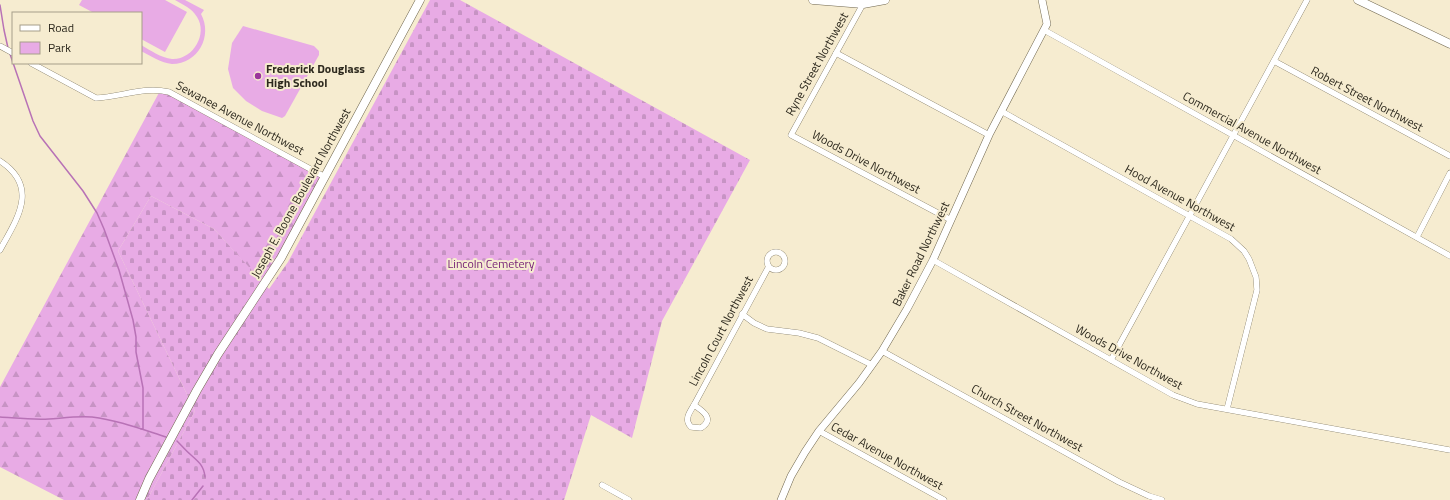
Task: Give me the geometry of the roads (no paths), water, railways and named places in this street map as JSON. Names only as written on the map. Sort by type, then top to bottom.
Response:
[{"type":"main road","name":"Joseph E. Boone Boulevard Northwest","points":[[140,500],[149,480],[197,390],[218,354],[281,258],[420,0]]},
{"type":"main road","points":[[813,0],[863,4],[885,0]]},
{"type":"main road","points":[[1358,0],[1450,44]]},
{"type":"street","name":"Baker Road Northwest","points":[[781,500],[791,476],[805,452],[819,431],[859,383],[882,350],[907,309],[933,260],[989,135],[1047,24],[1042,0]]},
{"type":"street","points":[[1111,360],[1307,0]]},
{"type":"street","name":"Ryne Street Northwest","points":[[791,134],[863,4]]},
{"type":"street","name":"Commercial Avenue Northwest","points":[[1044,30],[1450,256]]},
{"type":"street","points":[[0,46],[12,52]]},
{"type":"street","points":[[836,53],[989,135]]},
{"type":"street","name":"Robert Street Northwest","points":[[1274,61],[1450,156]]},
{"type":"street","name":"Sewanee Avenue Northwest","points":[[33,64],[96,98],[107,98],[149,90],[169,92],[325,176]]},
{"type":"street","name":"Hood Avenue Northwest","points":[[1002,111],[1190,215],[1238,244],[1249,259],[1256,277],[1257,290],[1227,409]]},
{"type":"street","name":"Woods Drive Northwest","points":[[791,134],[951,220]]},
{"type":"street","points":[[0,160],[11,168],[17,177],[21,186],[22,205],[18,218],[0,250]]},
{"type":"street","points":[[1417,237],[1450,172]]},
{"type":"street","name":"Woods Drive Northwest","points":[[933,260],[1172,395],[1197,404],[1450,450]]},
{"type":"street","name":"Lincoln Court Northwest","points":[[694,406],[768,268]]},
{"type":"street","points":[[742,314],[767,328],[799,333],[818,338],[872,365]]},
{"type":"street","name":"Church Street Northwest","points":[[882,350],[1119,482],[1149,496],[1162,500]]},
{"type":"street","name":"Cedar Avenue Northwest","points":[[819,431],[944,500]]},
{"type":"street","points":[[602,485],[629,500]]},
{"type":"waterway","points":[[0,5],[8,48]]},
{"type":"waterway","points":[[10,54],[12,60]]},
{"type":"waterway","points":[[13,64],[33,121],[40,136],[83,191],[97,213],[119,270],[133,320],[136,337],[136,352],[143,388],[143,429],[141,429]]},
{"type":"waterway","points":[[0,417],[36,419],[75,417],[101,418],[166,437]]},
{"type":"waterway","points":[[177,441],[201,464],[205,477]]},
{"type":"waterway","points":[[192,500],[203,486]]},
{"type":"place","name":"Frederick Douglass High School","points":[[258,76]]},
{"type":"park label","name":"Lincoln Cemetery","points":[[491,264]]}]
